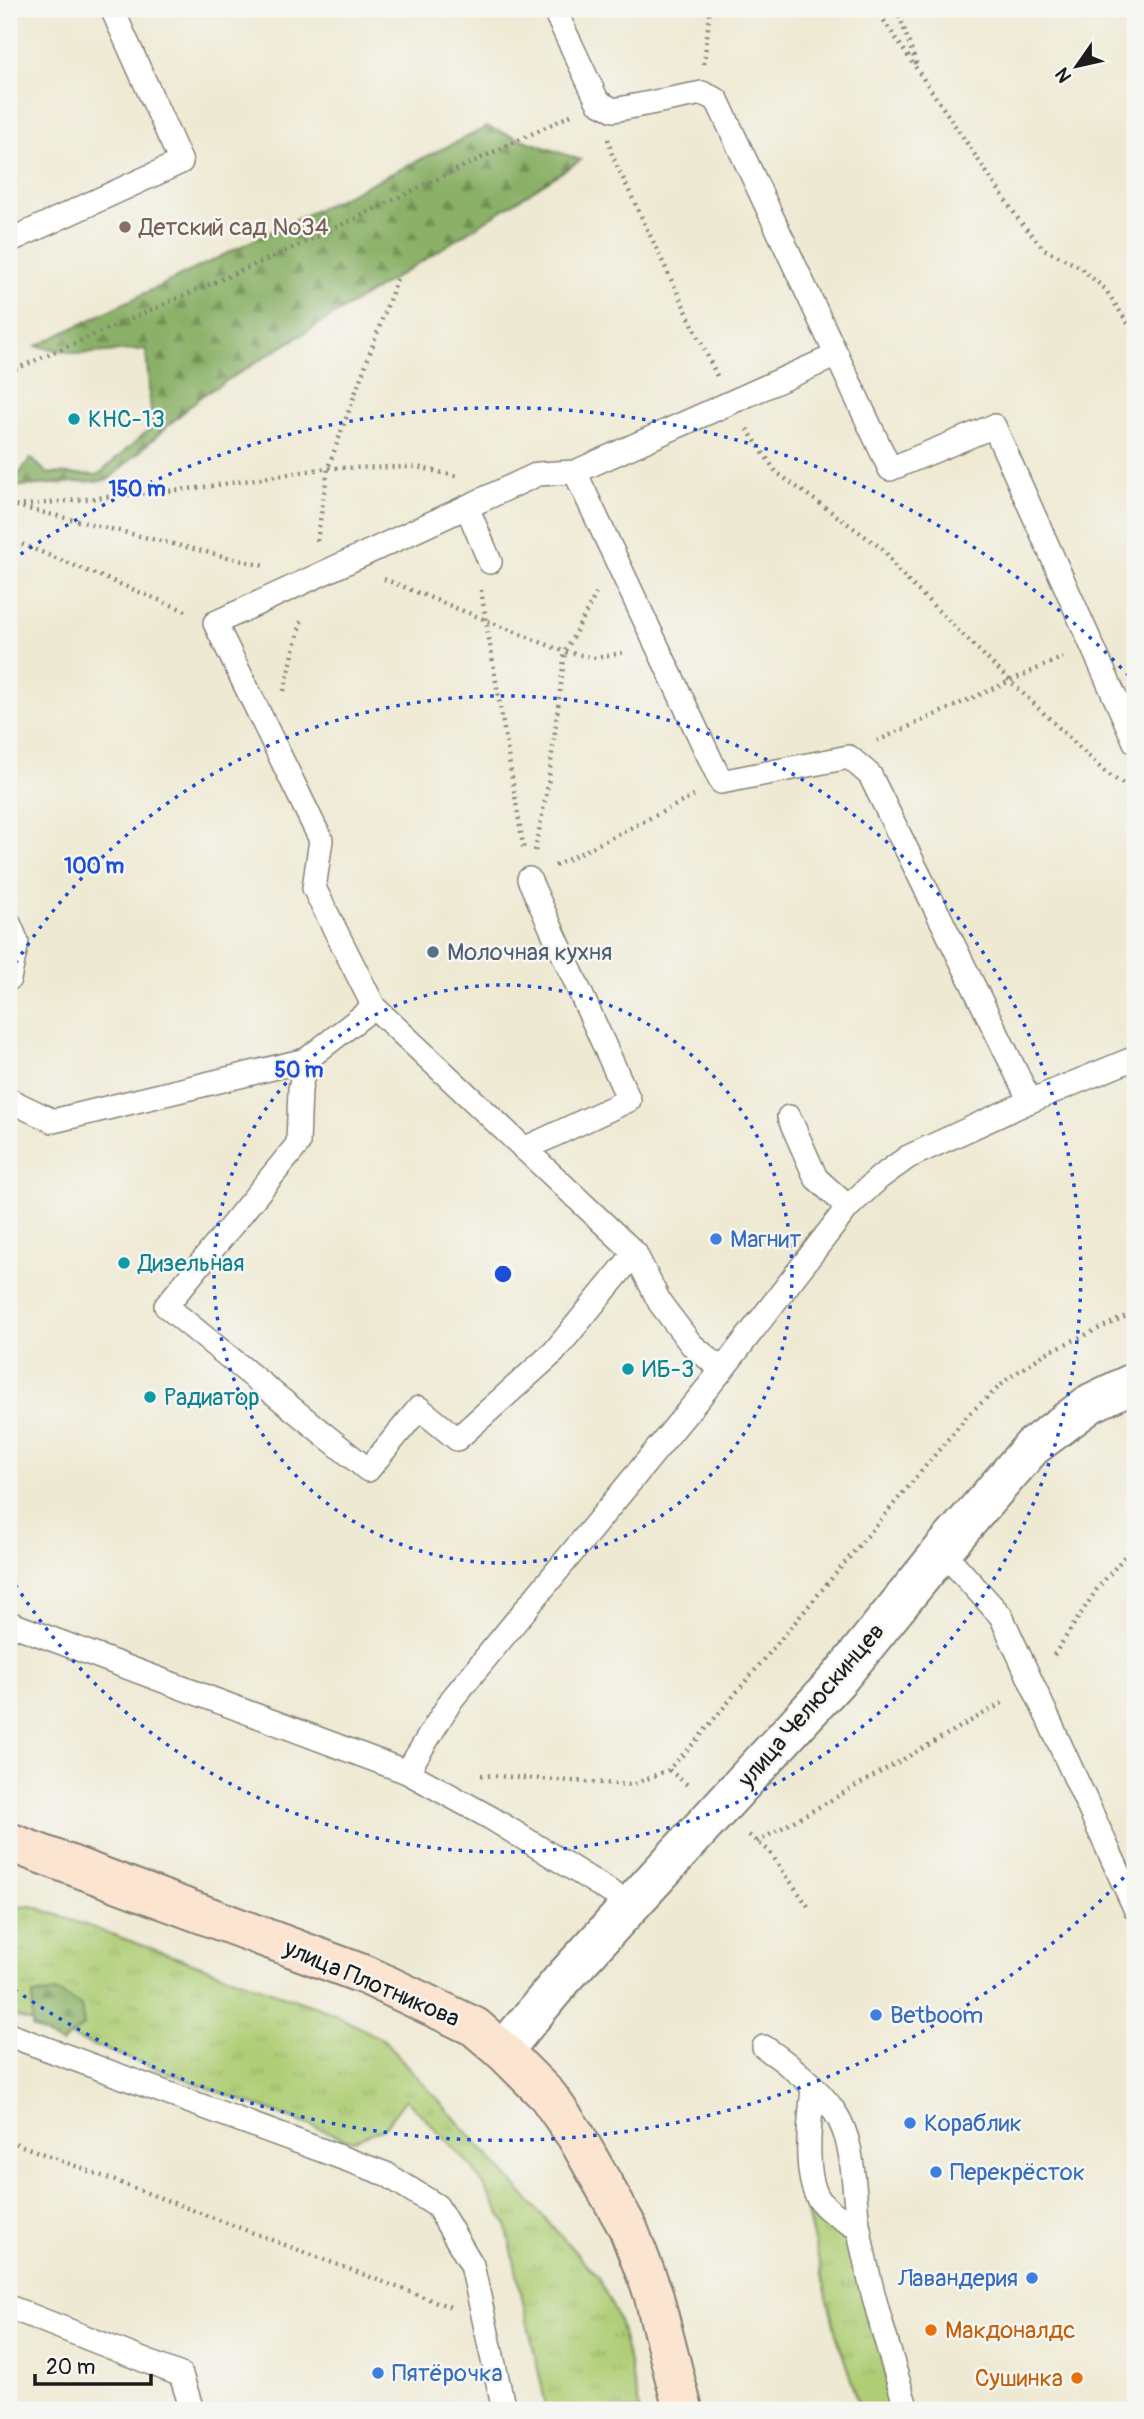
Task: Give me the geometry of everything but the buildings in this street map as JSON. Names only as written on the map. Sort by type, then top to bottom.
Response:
[{"type":"main road","name":"улица Плотникова","points":[[9,1842],[368,1976],[475,2027],[548,2096],[582,2147],[628,2228],[653,2293],[683,2410]]},
{"type":"street","name":"улица Челюскинцев","points":[[503,2051],[630,1904],[840,1677],[942,1551],[1032,1447],[1091,1403],[1135,1382]]},
{"type":"lane","points":[[9,241],[181,162],[112,9]]},
{"type":"lane","points":[[554,9],[598,102],[614,110],[702,93],[717,100],[890,469],[994,426],[1135,742]]},
{"type":"lane","points":[[722,1370],[691,1344],[660,1303],[635,1253],[374,1007],[314,888],[321,840],[215,623],[538,474],[575,472],[837,355]]},
{"type":"lane","points":[[575,472],[721,782],[849,757],[870,775],[1030,1101]]},
{"type":"lane","points":[[467,507],[490,562]]},
{"type":"lane","points":[[524,1149],[629,1100],[529,879]]},
{"type":"lane","points":[[9,923],[17,942],[9,979]]},
{"type":"lane","points":[[9,1100],[53,1121],[306,1060],[374,1007]]},
{"type":"lane","points":[[407,1772],[452,1699],[722,1370],[848,1207],[879,1178],[908,1157],[1030,1101],[1135,1058]]},
{"type":"lane","points":[[306,1060],[300,1089],[298,1144],[166,1306],[368,1470],[419,1408],[457,1439],[554,1352],[635,1253]]},
{"type":"lane","points":[[789,1117],[816,1178],[848,1207]]},
{"type":"lane","points":[[942,1551],[1001,1616],[1135,1908]]},
{"type":"lane","points":[[9,1623],[407,1772],[491,1818],[630,1904]]},
{"type":"lane","points":[[9,2035],[386,2174],[437,2206],[472,2264],[505,2410]]},
{"type":"lane","points":[[764,2047],[792,2065],[834,2111],[847,2137],[859,2229],[891,2358],[907,2410]]},
{"type":"lane","points":[[813,2089],[809,2133],[816,2196],[827,2208],[859,2229]]},
{"type":"lane","points":[[9,2307],[181,2375],[192,2410]]},
{"type":"path","points":[[702,93],[710,9]]},
{"type":"path","points":[[876,9],[1018,220],[1044,249],[1078,266],[1105,289],[1135,334]]},
{"type":"path","points":[[897,9],[919,73]]},
{"type":"path","points":[[9,372],[293,248],[598,102],[612,155],[730,403],[776,472],[884,551],[900,573],[1009,680],[1105,772],[1135,792]]},
{"type":"path","points":[[272,740],[312,578],[328,468],[398,276]]},
{"type":"path","points":[[9,508],[198,488],[328,468],[417,467],[507,488]]},
{"type":"path","points":[[16,506],[312,578]]},
{"type":"path","points":[[9,539],[215,623]]},
{"type":"path","points":[[529,879],[548,785],[565,652],[615,558]]},
{"type":"path","points":[[490,562],[481,589],[529,879]]},
{"type":"path","points":[[344,563],[565,652],[596,658],[657,646]]},
{"type":"path","points":[[849,757],[893,732],[1092,645]]},
{"type":"path","points":[[529,879],[721,782]]},
{"type":"path","points":[[474,1775],[632,1785],[668,1770],[704,1731],[969,1414],[1010,1377],[1046,1353],[1135,1312]]},
{"type":"path","points":[[757,1842],[1034,1685],[1097,1589],[1135,1544]]},
{"type":"path","points":[[668,1770],[693,1788]]},
{"type":"path","points":[[740,1827],[768,1850],[810,1909]]},
{"type":"path","points":[[9,2141],[484,2320]]},
{"type":"green space","points":[[487,127],[581,160],[200,397],[108,480],[9,487],[31,458],[47,473],[98,475],[152,427],[146,349],[79,354],[36,346]]},
{"type":"green space","points":[[32,1906],[330,2012],[384,2040],[598,2277],[619,2320],[640,2410],[547,2410],[506,2224],[472,2167],[406,2099],[384,2128],[352,2141],[9,2014],[9,1908]]},
{"type":"green space","points":[[58,1992],[81,2006],[84,2025],[61,2044],[32,2027],[33,1995]]},
{"type":"green space","points":[[806,2208],[818,2222],[853,2243],[894,2404],[892,2410],[861,2410],[836,2334]]},
{"type":"place","name":"Детский сад №34","points":[[125,227]]},
{"type":"place","name":"КНС-13","points":[[74,419]]},
{"type":"place","name":"Молочная кухня","points":[[433,952]]},
{"type":"place","name":"Магнит","points":[[716,1239]]},
{"type":"place","name":"Дизельная","points":[[124,1263]]},
{"type":"place","name":"ИБ-3","points":[[628,1369]]},
{"type":"place","name":"Радиатор","points":[[150,1397]]},
{"type":"place","name":"Betboom","points":[[876,2015]]},
{"type":"place","name":"Кораблик","points":[[910,2123]]},
{"type":"place","name":"Перекрёсток","points":[[936,2172]]},
{"type":"place","name":"Лавандерия","points":[[1032,2278]]},
{"type":"place","name":"Макдоналдс","points":[[931,2330]]},
{"type":"place","name":"Пятёрочка","points":[[378,2373]]},
{"type":"place","name":"Сушинка","points":[[1077,2378]]}]
